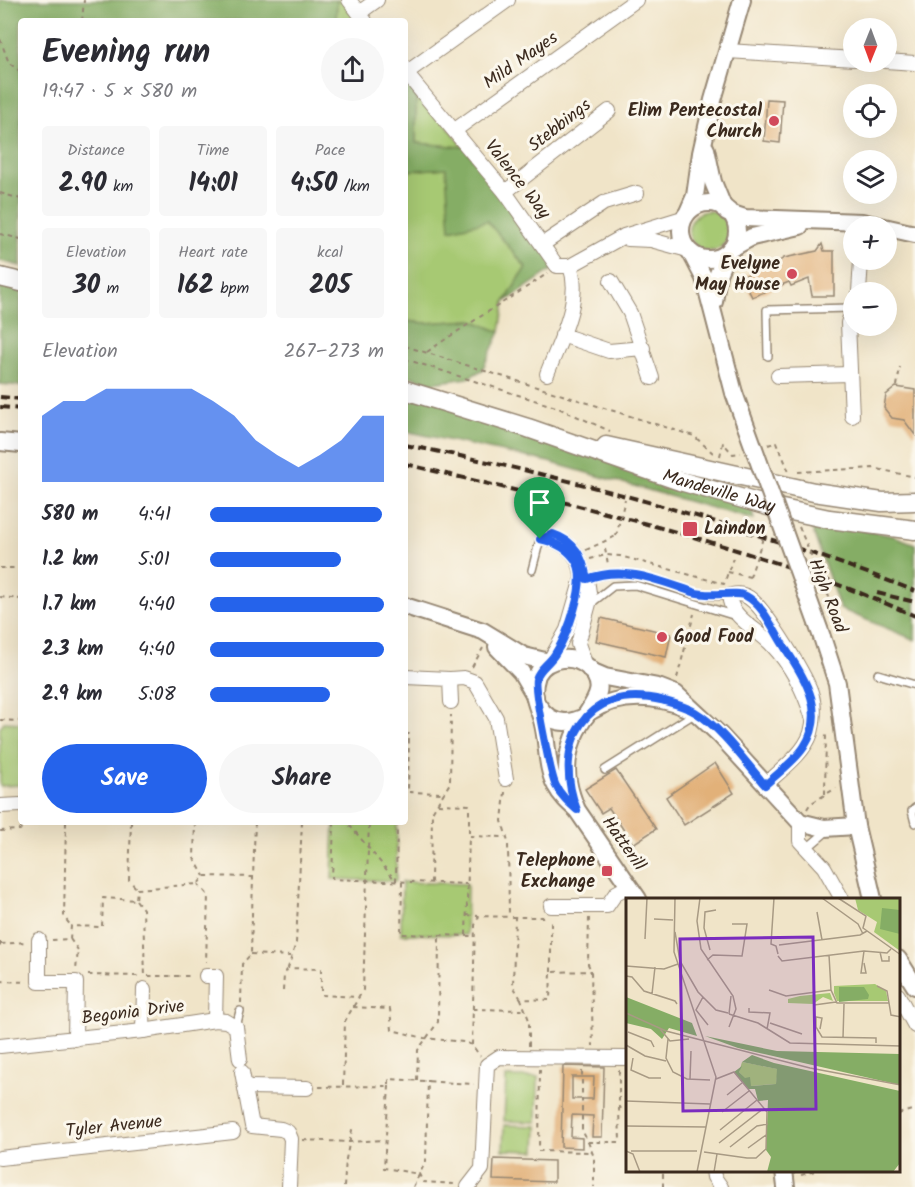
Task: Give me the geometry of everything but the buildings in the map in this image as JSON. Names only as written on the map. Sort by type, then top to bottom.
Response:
[{"type":"main road","points":[[0,277],[18,281]]},
{"type":"main road","name":"Mandeville Way","points":[[408,391],[528,428],[662,476],[768,506],[829,519],[915,530]]},
{"type":"main road","name":"Mandeville Way","points":[[528,428],[797,489],[873,501],[915,501]]},
{"type":"street","points":[[349,0],[362,17],[377,0]]},
{"type":"street","points":[[408,72],[508,0]]},
{"type":"street","name":"Mild Mayes","points":[[455,130],[636,0]]},
{"type":"street","points":[[689,251],[681,235],[695,196],[706,129],[742,0]]},
{"type":"street","points":[[728,51],[843,58]]},
{"type":"street","points":[[897,62],[915,63]]},
{"type":"street","name":"Valence Way","points":[[408,75],[505,192],[543,244],[564,266]]},
{"type":"street","name":"Stebbings","points":[[505,192],[609,111]]},
{"type":"street","points":[[706,129],[710,170],[726,210],[736,227],[728,251]]},
{"type":"street","points":[[543,244],[604,203],[637,193]]},
{"type":"street","points":[[547,374],[562,335],[574,291],[564,266],[611,242],[687,214],[707,204],[746,218],[843,221]]},
{"type":"street","points":[[611,242],[622,239],[644,239],[689,251],[700,258],[710,259],[747,239],[773,231],[843,221]]},
{"type":"street","points":[[897,230],[912,233]]},
{"type":"street","name":"High Road","points":[[689,251],[701,268],[734,393],[831,661],[842,707],[856,826],[873,898]]},
{"type":"street","name":"High Road","points":[[714,315],[716,281],[728,251]]},
{"type":"street","points":[[611,281],[630,313],[652,378]]},
{"type":"street","points":[[562,335],[609,351],[643,348]]},
{"type":"street","points":[[848,336],[852,416]]},
{"type":"street","points":[[778,376],[849,374]]},
{"type":"street","points":[[0,442],[18,444]]},
{"type":"street","points":[[583,584],[589,606],[578,644],[579,653],[589,668],[605,677],[671,691],[696,712],[800,822],[831,829],[856,826]]},
{"type":"street","points":[[549,662],[567,630],[583,584]]},
{"type":"street","points":[[765,785],[805,746],[813,719],[810,689],[768,619],[752,599],[741,594],[732,595],[730,601],[732,608],[766,639],[787,664],[813,719]]},
{"type":"street","name":"Hatterill","points":[[408,607],[490,634],[524,656],[549,662],[568,659],[589,668],[598,687],[597,701],[572,741],[567,767],[569,787],[577,810]]},
{"type":"street","name":"Hatterill","points":[[460,625],[488,640],[512,661],[545,715],[556,721],[572,723],[588,714]]},
{"type":"street","name":"Hatterill","points":[[549,662],[536,677],[536,699],[553,779],[562,795],[577,810],[633,892]]},
{"type":"street","points":[[408,677],[457,678],[475,682],[496,718],[506,778]]},
{"type":"street","points":[[451,702],[457,678]]},
{"type":"street","points":[[588,714],[614,701],[641,698],[668,702],[696,712]]},
{"type":"street","points":[[0,806],[18,805]]},
{"type":"street","points":[[800,822],[798,835],[806,849],[824,867],[841,898]]},
{"type":"street","points":[[551,906],[607,906],[616,893],[633,892]]},
{"type":"street","points":[[39,940],[39,982],[76,982],[75,1038]]},
{"type":"street","points":[[900,962],[915,986]]},
{"type":"street","points":[[206,976],[216,976],[215,1020]]},
{"type":"street","points":[[143,1031],[144,983]]},
{"type":"street","points":[[900,999],[915,1026]]},
{"type":"street","name":"Begonia Drive","points":[[0,1046],[143,1031],[215,1020],[226,1021],[236,1027]]},
{"type":"street","points":[[236,1027],[252,1126],[281,1129],[288,1132],[291,1139],[289,1187]]},
{"type":"street","points":[[468,1187],[482,1169],[487,1065],[499,1058],[623,1058]]},
{"type":"street","points":[[245,1087],[307,1088]]},
{"type":"street","name":"Tyler Avenue","points":[[0,1158],[233,1132]]},
{"type":"street","points":[[713,1172],[721,1187]]},
{"type":"street","points":[[784,1172],[786,1187]]},
{"type":"lane","points":[[768,356],[767,310],[843,306]]},
{"type":"lane","points":[[540,539],[553,534],[573,545],[579,553],[583,584]]},
{"type":"lane","points":[[532,570],[540,539]]},
{"type":"lane","points":[[540,539],[558,544],[572,556],[579,568],[583,584]]},
{"type":"lane","points":[[583,584],[620,572],[664,582],[706,596],[732,595]]},
{"type":"lane","points":[[589,606],[603,591],[613,586],[635,585],[704,605],[743,620]]},
{"type":"lane","points":[[878,674],[915,685]]},
{"type":"lane","points":[[605,770],[696,712]]},
{"type":"lane","points":[[915,808],[912,811],[915,823]]},
{"type":"lane","points":[[806,849],[831,829]]},
{"type":"lane","points":[[236,1027],[240,1011]]},
{"type":"path","points":[[82,18],[84,0]]},
{"type":"path","points":[[0,39],[9,63],[18,70]]},
{"type":"path","points":[[0,193],[18,198]]},
{"type":"path","points":[[0,234],[18,238]]},
{"type":"path","points":[[426,353],[472,320],[564,266]]},
{"type":"path","points":[[408,347],[694,436],[720,459]]},
{"type":"path","points":[[408,360],[556,407],[610,431]]},
{"type":"path","points":[[897,386],[900,367]]},
{"type":"path","points":[[763,447],[777,441],[789,472],[873,468],[915,477]]},
{"type":"path","points":[[720,459],[723,443],[733,454],[743,453]]},
{"type":"path","points":[[709,456],[720,459]]},
{"type":"path","points":[[579,553],[616,536],[625,499]]},
{"type":"path","points":[[728,572],[750,577],[769,520]]},
{"type":"path","points":[[605,549],[606,555],[630,558],[724,584],[733,558]]},
{"type":"path","points":[[0,568],[18,568]]},
{"type":"path","points":[[0,597],[18,599]]},
{"type":"path","points":[[674,682],[680,672],[694,614],[702,613]]},
{"type":"path","points":[[457,678],[485,644]]},
{"type":"path","points":[[431,883],[432,812],[450,783],[451,702]]},
{"type":"path","points":[[0,720],[18,722]]},
{"type":"path","points":[[408,734],[408,792],[442,793]]},
{"type":"path","points":[[506,778],[502,821],[508,842],[509,916]]},
{"type":"path","points":[[800,822],[810,804],[837,787]]},
{"type":"path","points":[[438,804],[469,805],[466,935]]},
{"type":"path","points":[[0,831],[20,830],[24,825]]},
{"type":"path","points":[[66,825],[64,917],[71,926],[70,939],[78,950],[76,982]]},
{"type":"path","points":[[131,825],[129,880],[137,889],[136,900],[143,909],[144,983]]},
{"type":"path","points":[[195,825],[194,858],[204,876]]},
{"type":"path","points":[[240,1011],[242,964],[250,954],[255,825]]},
{"type":"path","points":[[283,991],[284,975],[296,943],[302,825]]},
{"type":"path","points":[[334,825],[332,879],[467,884]]},
{"type":"path","points":[[350,825],[396,881]]},
{"type":"path","points":[[343,1085],[345,1021],[363,990],[369,825]]},
{"type":"path","points":[[396,881],[397,825]]},
{"type":"path","points":[[469,837],[506,837]]},
{"type":"path","points":[[137,889],[198,884],[204,876]]},
{"type":"path","points":[[204,876],[253,877]]},
{"type":"path","points":[[402,882],[401,934],[474,936]]},
{"type":"path","points":[[76,982],[84,975],[144,983],[206,976],[208,895],[198,884]]},
{"type":"path","points":[[71,926],[102,927],[103,898],[136,900]]},
{"type":"path","points":[[589,906],[588,964],[591,971],[588,1058],[582,1130],[594,1157],[594,1187]]},
{"type":"path","points":[[467,915],[551,917],[550,1000],[521,999]]},
{"type":"path","points":[[479,916],[474,936],[472,1045],[487,1065]]},
{"type":"path","points":[[515,916],[513,986],[529,1020],[535,1057],[539,1151],[592,1152]]},
{"type":"path","points":[[417,1080],[418,1050],[438,1022],[439,935]]},
{"type":"path","points":[[0,951],[0,943],[70,939]]},
{"type":"path","points":[[250,954],[290,956]]},
{"type":"path","points":[[288,968],[321,969],[321,995],[358,997]]},
{"type":"path","points":[[551,972],[591,971]]},
{"type":"path","points":[[0,981],[39,982]]},
{"type":"path","points":[[353,1007],[390,1009],[392,1030],[472,1045]]},
{"type":"path","points":[[473,1009],[523,1010]]},
{"type":"path","points":[[588,1142],[620,1142],[619,1108],[623,1058]]},
{"type":"path","points":[[419,1174],[384,1168],[389,1079],[485,1084]]},
{"type":"path","points":[[413,1187],[426,1161],[428,1080]]},
{"type":"path","points":[[307,1088],[343,1085],[389,1086]]},
{"type":"path","points":[[619,1108],[626,1108]]},
{"type":"path","points":[[900,1113],[915,1109]]},
{"type":"path","points":[[344,1187],[346,1159],[353,1125]]},
{"type":"path","points":[[291,1139],[350,1142],[384,1140]]},
{"type":"path","points":[[801,1175],[811,1172]]},
{"type":"path","points":[[419,1174],[423,1182],[454,1183],[458,1187]]},
{"type":"green space","points":[[0,0],[337,0],[336,18],[18,18],[18,265],[0,261]]},
{"type":"green space","points":[[337,0],[349,0],[363,18],[336,18]]},
{"type":"green space","points":[[408,76],[416,85],[416,143],[464,147],[557,266],[505,302],[526,267],[487,221],[450,230],[446,168],[408,171]]},
{"type":"green space","points":[[416,85],[464,147],[416,143]]},
{"type":"green space","points":[[446,168],[526,268],[505,302],[500,332],[472,320],[426,323],[408,321],[408,171]]},
{"type":"green space","points":[[709,211],[723,217],[729,231],[723,245],[709,251],[695,245],[689,231],[695,217]]},
{"type":"green space","points":[[0,277],[18,281],[18,386],[0,384]]},
{"type":"green space","points":[[472,320],[500,332],[482,370],[468,378],[432,383],[408,376],[408,321],[426,323]]},
{"type":"green space","points":[[408,391],[751,506],[754,520],[545,461],[408,432]]},
{"type":"green space","points":[[809,520],[894,536],[915,544],[915,640],[840,609]]},
{"type":"green space","points":[[4,722],[18,723],[18,785],[0,786],[0,727]]},
{"type":"green space","points":[[334,825],[397,825],[396,881],[332,879]]},
{"type":"green space","points":[[402,882],[467,884],[466,935],[401,934]]},
{"type":"green space","points":[[506,1077],[538,1077],[537,1122],[504,1121]]},
{"type":"green space","points":[[504,1125],[537,1126],[536,1151],[503,1150]]},
{"type":"railway","points":[[0,397],[18,399]]},
{"type":"railway","points":[[0,407],[18,409]]},
{"type":"railway","points":[[408,446],[535,473],[663,506],[790,546],[915,591]]},
{"type":"railway","points":[[408,465],[599,511],[729,548],[793,568],[915,616]]},
{"type":"railway","points":[[877,593],[915,602]]},
{"type":"place","name":"Elim Pentecostal Church","points":[[774,121]]},
{"type":"place","name":"Evelyne May House","points":[[792,274]]},
{"type":"place","name":"Laindon","points":[[690,529]]},
{"type":"place","name":"Good Food","points":[[662,637]]},
{"type":"place","name":"Telephone Exchange","points":[[607,871]]},
{"type":"route","points":[[553,534],[566,539],[578,551],[587,579],[598,574],[620,572],[643,576],[706,596],[741,594],[752,599],[768,619],[806,680],[813,697],[811,733],[805,746],[765,785],[696,712],[653,699],[628,698],[614,701],[597,707],[585,716],[572,741],[567,776],[577,810],[562,795],[553,779],[534,688],[536,677],[554,656],[567,630],[574,608],[579,574],[577,564],[567,551],[558,544],[540,539],[553,534]]}]
